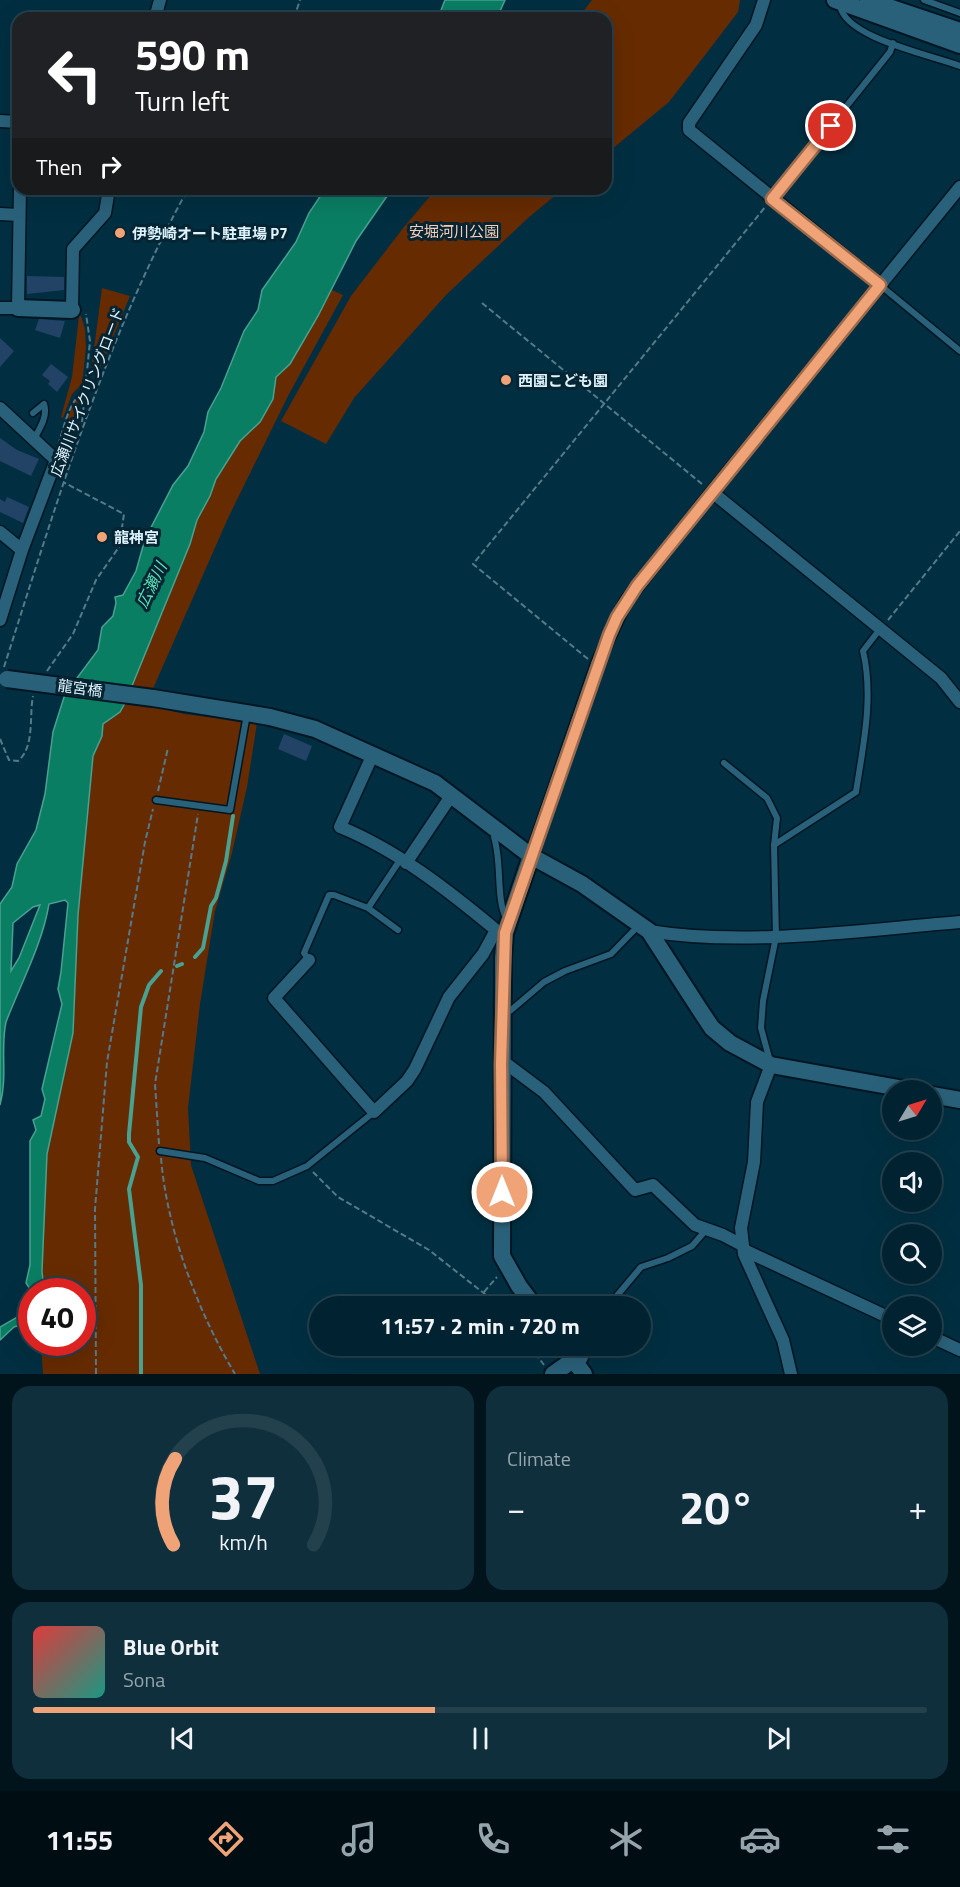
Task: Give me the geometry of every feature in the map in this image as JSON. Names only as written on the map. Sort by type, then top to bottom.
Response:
[{"type":"street","points":[[764,0],[756,25],[689,123],[689,130],[880,285]]},
{"type":"street","points":[[868,0],[960,31]]},
{"type":"street","points":[[837,1],[960,45]]},
{"type":"street","points":[[309,960],[274,998],[374,1112],[407,1081],[449,997],[503,924],[531,856],[597,664],[626,601],[960,188]]},
{"type":"street","points":[[18,308],[20,195]]},
{"type":"street","points":[[0,308],[72,310],[73,249],[105,213],[108,195]]},
{"type":"street","points":[[0,214],[19,215]]},
{"type":"street","points":[[0,408],[56,460],[22,550],[0,620]]},
{"type":"street","points":[[712,492],[941,678],[960,702]]},
{"type":"street","points":[[0,532],[22,550]]},
{"type":"street","name":"龍宮橋","points":[[4,678],[247,713],[315,729],[435,783],[531,856],[582,884],[644,927]]},
{"type":"street","points":[[372,754],[340,827],[369,838],[450,893],[503,924]]},
{"type":"street","points":[[403,862],[451,796]]},
{"type":"street","points":[[644,927],[694,935],[776,937],[960,922]]},
{"type":"street","points":[[503,924],[502,1256],[527,1296]]},
{"type":"street","points":[[644,927],[712,1028],[730,1043],[771,1065],[882,1085]]},
{"type":"street","points":[[501,1064],[508,1065],[544,1092],[636,1190],[653,1185],[696,1225],[723,1235],[743,1248],[882,1314]]},
{"type":"street","points":[[771,1065],[757,1102],[754,1162],[741,1227],[743,1248],[783,1340],[791,1374]]},
{"type":"street","points":[[942,1097],[960,1100]]},
{"type":"street","points":[[942,1342],[960,1350]]},
{"type":"street","points":[[551,1374],[579,1367]]},
{"type":"lane","points":[[924,0],[937,2],[960,13]]},
{"type":"lane","points":[[837,1],[842,14],[853,26],[870,36],[960,66]]},
{"type":"lane","points":[[772,199],[890,52],[892,43]]},
{"type":"lane","points":[[880,285],[960,351]]},
{"type":"lane","points":[[33,413],[44,404],[46,410],[42,424],[34,439]]},
{"type":"lane","points":[[774,845],[856,792],[866,728],[867,668],[863,651],[880,629]]},
{"type":"lane","points":[[156,800],[230,810],[247,713]]},
{"type":"lane","points":[[724,763],[767,798],[777,818],[774,845],[776,937],[763,1001],[761,1028],[771,1065]]},
{"type":"lane","points":[[497,831],[494,837],[501,871],[503,924]]},
{"type":"lane","points":[[368,909],[403,862]]},
{"type":"lane","points":[[309,960],[304,953],[329,895],[368,909],[398,930]]},
{"type":"lane","points":[[503,1011],[510,1011],[544,982],[555,976],[611,954],[644,927]]},
{"type":"lane","points":[[160,1151],[205,1158],[259,1181],[273,1181],[307,1166],[374,1112]]},
{"type":"lane","points":[[617,1296],[641,1268],[692,1246],[705,1230]]},
{"type":"path","name":"広瀬川サイクリングロード","points":[[4,678],[4,667],[81,427],[142,282],[185,195]]},
{"type":"path","points":[[597,664],[590,661],[473,564],[772,199]]},
{"type":"path","points":[[482,303],[712,492]]},
{"type":"path","points":[[72,310],[86,313],[90,341],[81,427]]},
{"type":"path","points":[[54,457],[74,401],[79,394],[86,391]]},
{"type":"path","points":[[47,670],[73,634],[96,580],[119,547],[124,514],[63,482]]},
{"type":"path","points":[[880,629],[960,531]]},
{"type":"path","points":[[0,740],[9,760],[18,761],[22,758],[26,751],[34,689]]},
{"type":"path","points":[[96,1374],[95,1209],[107,1062],[145,842],[168,748]]},
{"type":"path","points":[[200,806],[155,1084],[163,1186],[192,1288],[235,1374]]},
{"type":"path","points":[[307,1166],[338,1197],[429,1250],[489,1296]]},
{"type":"path","points":[[484,1292],[508,1267]]},
{"type":"path","points":[[538,1356],[551,1374]]},
{"type":"green space","points":[[592,0],[740,0],[738,12],[669,102],[612,149],[612,12],[583,12]]},
{"type":"green space","name":"安堀河川公園","points":[[431,195],[556,195],[446,295],[354,398],[326,444],[281,421],[351,296]]},
{"type":"green space","points":[[102,288],[130,296],[98,374],[91,371]]},
{"type":"green space","points":[[330,289],[343,295],[288,396],[228,518],[152,691],[131,688],[190,544],[197,520],[216,479],[240,441],[260,422],[273,399],[276,377],[290,364],[318,316]]},
{"type":"green space","points":[[79,316],[81,316],[85,329],[86,348],[82,384],[72,394],[63,418],[61,417],[72,377]]},
{"type":"green space","points":[[82,393],[68,450],[58,446],[74,401]]},
{"type":"green space","points":[[125,703],[184,714],[257,723],[247,787],[232,853],[215,911],[200,1004],[188,1108],[191,1165],[260,1374],[43,1374],[42,1356],[96,1356],[96,1278],[43,1278],[42,1271],[47,1154],[73,1033],[78,915],[93,756],[102,736],[103,724],[120,712]]},
{"type":"water","points":[[445,0],[505,0],[500,12],[440,12]]},
{"type":"water","name":"広瀬川","points":[[321,195],[388,195],[356,241],[318,316],[290,364],[276,377],[273,399],[260,422],[240,441],[216,479],[197,520],[190,544],[125,703],[120,712],[103,724],[102,736],[93,756],[78,915],[73,1033],[47,1154],[43,1278],[27,1278],[30,1265],[30,1141],[36,1130],[33,1120],[41,1116],[45,1099],[42,1089],[62,1004],[58,989],[68,903],[65,900],[49,904],[36,949],[6,1022],[0,1105],[0,904],[12,887],[17,864],[36,830],[45,794],[53,732],[65,694],[98,650],[102,627],[113,616],[115,597],[123,595],[136,571],[145,539],[173,485],[188,466],[204,432],[208,412],[221,388],[244,331],[258,310],[262,290],[296,242],[309,213]],"holes":[[[40,905],[19,958],[11,971],[13,923],[33,907]]]},
{"type":"water","points":[[18,1317],[18,1326],[0,1340],[0,1327]]},
{"type":"building","points":[[27,276],[64,277],[64,290],[27,294]]},
{"type":"building","points":[[39,319],[65,321],[60,338],[35,330]]},
{"type":"building","points":[[0,338],[14,351],[0,367]]},
{"type":"building","points":[[51,364],[68,377],[57,392],[48,384],[50,381],[42,375]]},
{"type":"building","points":[[0,438],[17,450],[39,459],[31,476],[0,461]]},
{"type":"building","points":[[7,497],[29,507],[23,523],[0,512],[0,499],[5,502]]},
{"type":"building","points":[[284,734],[312,746],[306,761],[278,749]]},
{"type":"waterway","points":[[195,957],[203,948],[211,906],[216,898],[226,861],[233,816]]},
{"type":"waterway","points":[[177,966],[182,964]]},
{"type":"waterway","points":[[141,1374],[141,1285],[129,1189],[138,1157],[129,1142],[129,1134],[141,1007],[149,985],[161,971]]},
{"type":"place","name":"伊勢崎オート駐車場 P7","points":[[120,233]]},
{"type":"place","name":"西園こども園","points":[[506,380]]},
{"type":"place","name":"龍神宮","points":[[102,537]]},
{"type":"route","points":[[502,1192],[501,1064],[505,933],[609,635],[626,601],[637,586],[880,285],[772,199],[831,126]]}]
